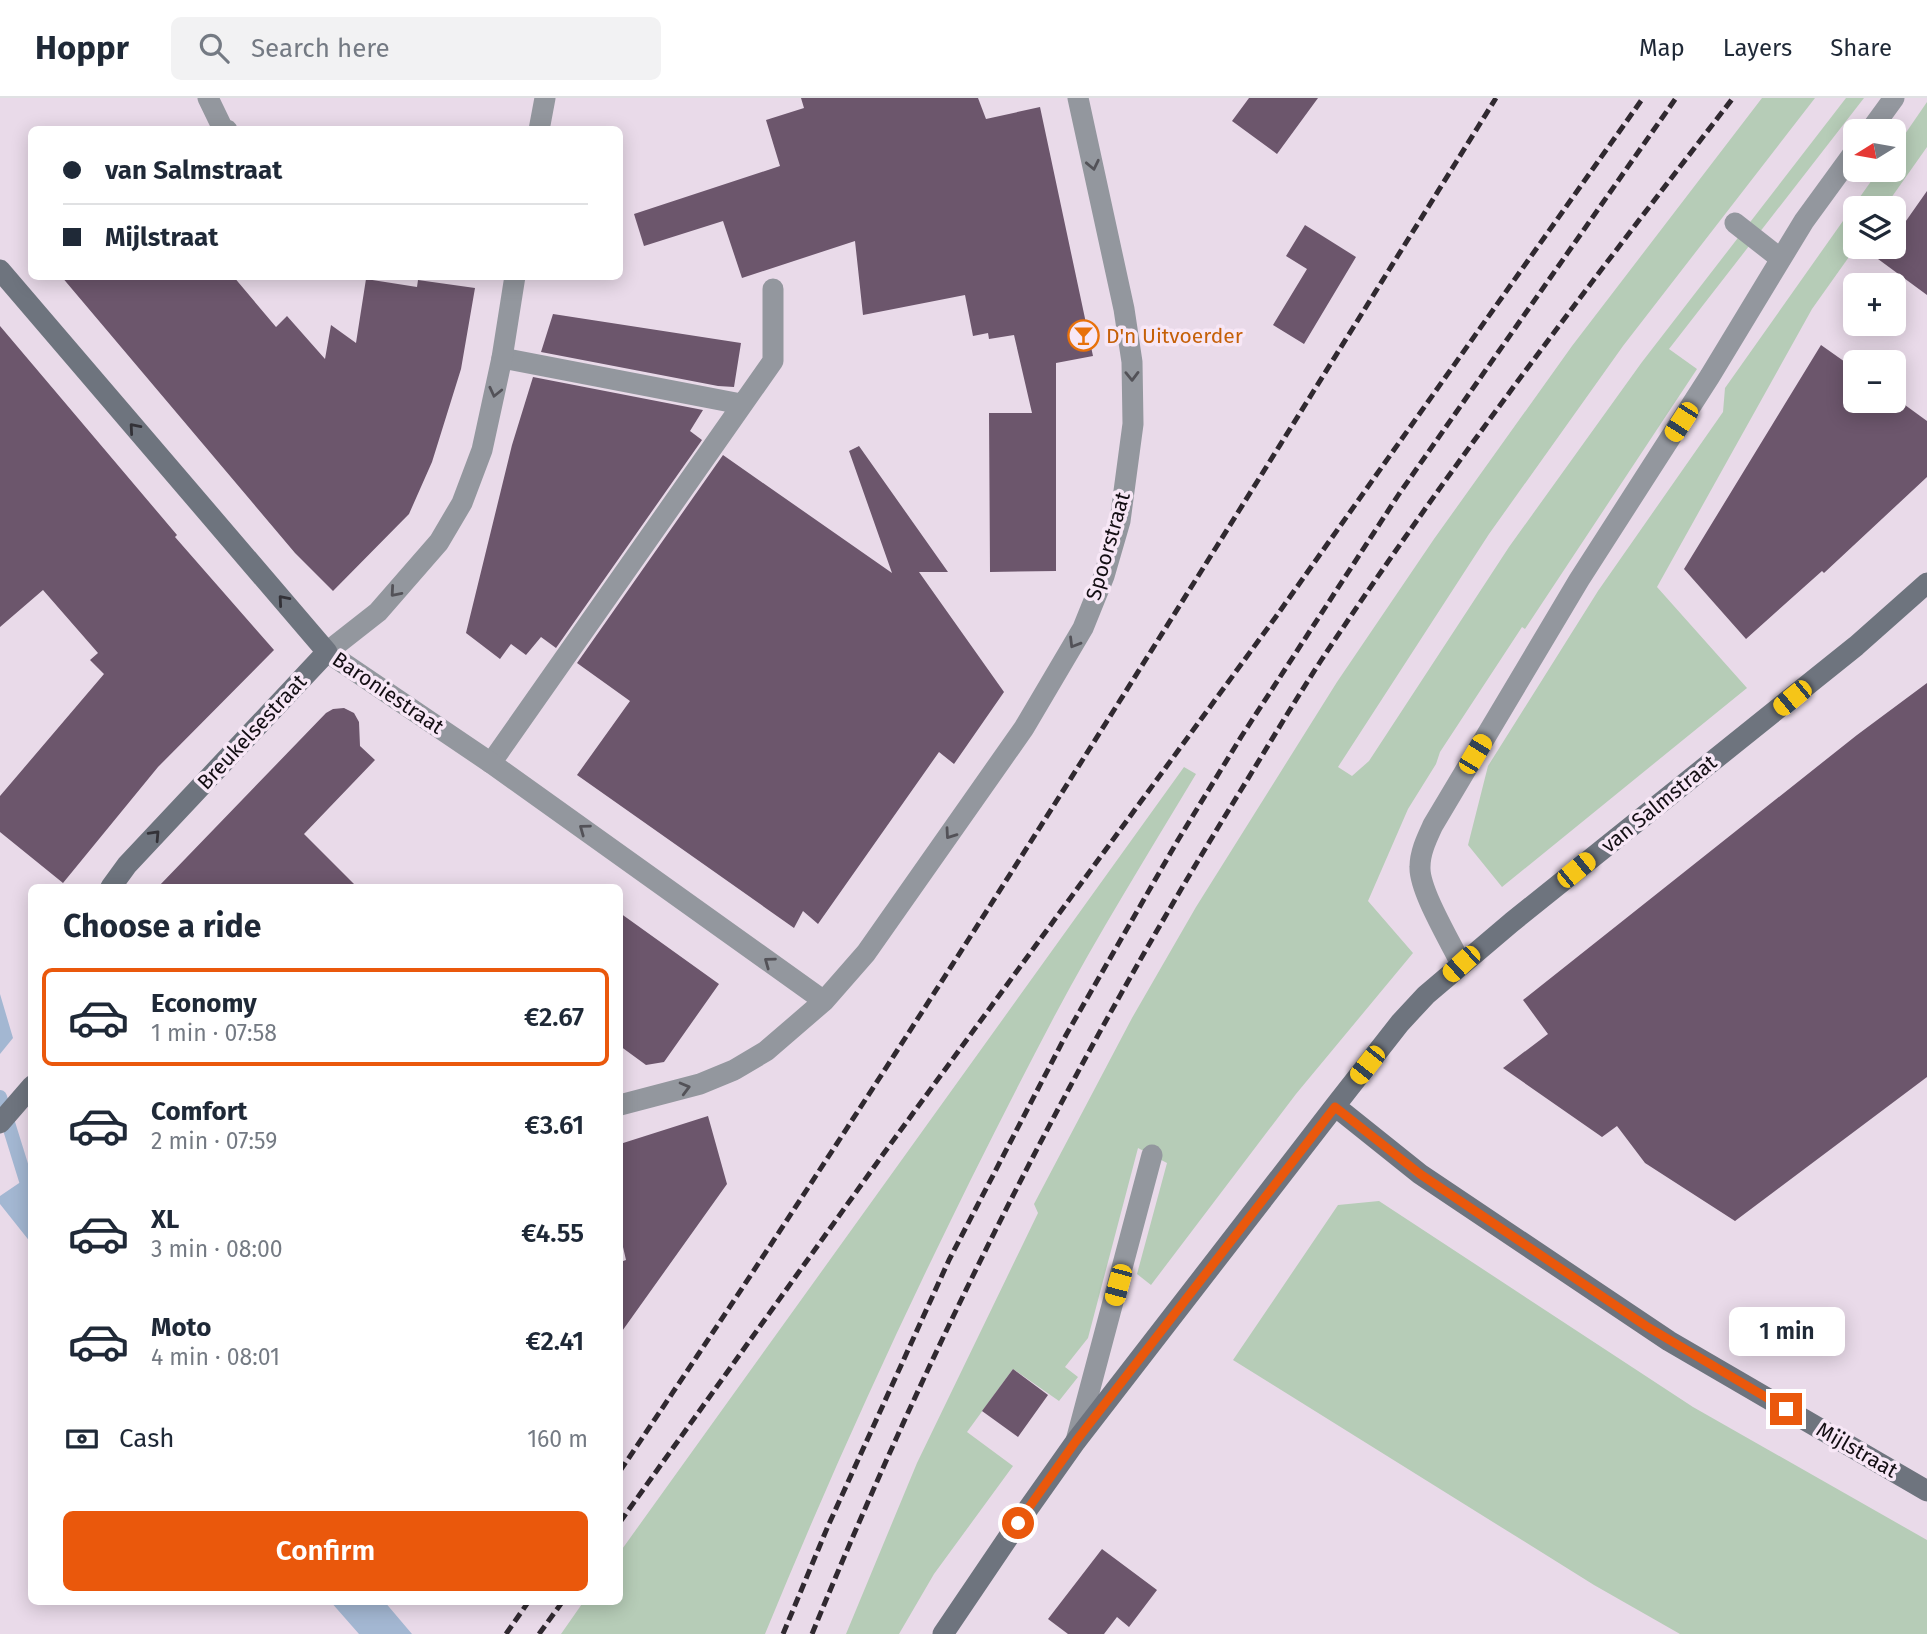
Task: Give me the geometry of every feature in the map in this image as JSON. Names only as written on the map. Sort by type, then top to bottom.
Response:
[{"type":"street","points":[[208,98],[222,126]]},
{"type":"street","points":[[541,126],[545,98]]},
{"type":"street","name":"Spoorstraat","points":[[623,1104],[700,1084],[734,1070],[766,1051],[824,1001],[866,953],[1024,728],[1083,628],[1114,543],[1129,466],[1133,424],[1132,362],[1125,309],[1078,98]]},
{"type":"street","points":[[1879,119],[1894,98]]},
{"type":"street","points":[[1461,964],[1424,887],[1419,868],[1422,850],[1433,825],[1579,580],[1710,376],[1804,221],[1843,167]]},
{"type":"street","points":[[1735,223],[1781,259]]},
{"type":"street","name":"Baroniestraat","points":[[0,271],[327,652],[491,763],[824,1001]]},
{"type":"street","name":"Breukelsestraat","points":[[113,884],[127,864],[327,652],[378,612],[439,542],[462,503],[482,450],[502,358],[514,280]]},
{"type":"street","points":[[491,763],[741,404],[774,361],[773,289]]},
{"type":"street","points":[[502,358],[741,404]]},
{"type":"street","name":"van Salmstraat","points":[[943,1634],[1076,1441],[1400,1023],[1426,995],[1856,646],[1927,583]]},
{"type":"street","points":[[0,1123],[28,1091]]},
{"type":"street","name":"Mijlstraat","points":[[1335,1107],[1420,1174],[1669,1341],[1927,1491]]},
{"type":"street","points":[[1076,1441],[1152,1155]]},
{"type":"green space","points":[[1762,98],[1815,98],[1623,346],[1489,534],[1338,767],[1352,776],[1369,761],[1509,547],[1642,362],[1846,98],[1864,98],[1848,119],[1843,119],[1843,125],[1669,349],[1697,369],[1525,629],[1522,627],[1440,752],[1436,764],[1408,809],[1368,901],[1413,953],[1296,1094],[1151,1285],[1137,1274],[1167,1163],[1138,1148],[1088,1338],[1065,1367],[1078,1377],[1059,1401],[1013,1369],[967,1432],[1013,1466],[934,1574],[899,1634],[846,1634],[917,1463],[1038,1213],[1034,1204],[1132,1018],[1196,907],[1337,682],[1434,539],[1572,346]]},
{"type":"green space","points":[[1927,102],[1927,147],[1906,177],[1906,133]]},
{"type":"green space","points":[[1871,182],[1902,182],[1892,196],[1861,196]]},
{"type":"green space","points":[[1843,221],[1843,259],[1847,259],[1812,309],[1657,587],[1747,688],[1502,887],[1468,845],[1488,766],[1598,591],[1723,412],[1725,388]]},
{"type":"green space","points":[[1184,767],[1196,774],[1071,986],[976,1169],[866,1399],[765,1634],[561,1634],[581,1605],[623,1605],[623,1548]]},
{"type":"green space","points":[[1379,1201],[1693,1407],[1927,1540],[1927,1634],[1680,1634],[1594,1585],[1233,1360],[1338,1205]]},
{"type":"water","points":[[0,994],[13,1038],[0,1054]]},
{"type":"water","points":[[28,1177],[28,1239],[0,1204],[0,1196]]},
{"type":"water","points":[[334,1605],[387,1605],[412,1634],[359,1634]]},
{"type":"building","points":[[801,98],[978,98],[986,119],[1040,107],[1093,356],[1056,363],[1056,571],[990,572],[989,413],[1032,413],[1014,335],[989,339],[988,333],[973,336],[965,295],[863,315],[855,241],[742,278],[723,221],[644,246],[634,214],[780,166],[766,120],[804,108]]},
{"type":"building","points":[[1249,98],[1318,98],[1277,154],[1232,121]]},
{"type":"building","points":[[1927,191],[1927,295],[1906,280],[1906,273],[1897,273],[1878,259],[1906,259],[1906,221]]},
{"type":"building","points":[[1305,225],[1356,257],[1304,344],[1273,325],[1307,269],[1286,256]]},
{"type":"building","points":[[64,280],[236,280],[276,327],[287,316],[325,359],[331,325],[356,343],[366,280],[417,287],[418,280],[475,288],[461,369],[432,462],[409,514],[333,591],[295,553]]},
{"type":"building","points":[[553,314],[741,343],[734,387],[541,352]]},
{"type":"building","points":[[0,326],[177,535],[175,537],[274,650],[158,767],[63,883],[0,832],[0,796],[104,674],[90,660],[98,653],[43,590],[0,627]]},
{"type":"building","points":[[1821,345],[1843,361],[1843,413],[1906,413],[1906,406],[1927,421],[1927,477],[1824,573],[1822,571],[1746,639],[1684,569]]},
{"type":"building","points":[[533,377],[703,410],[690,431],[702,440],[556,648],[541,637],[526,655],[511,644],[500,659],[466,633],[512,445]]},
{"type":"building","points":[[859,446],[948,572],[919,572],[1004,692],[954,764],[939,752],[818,924],[803,911],[794,928],[577,775],[630,701],[577,663],[723,455],[892,573],[849,451]]},
{"type":"building","points":[[1927,683],[1927,1077],[1735,1221],[1645,1163],[1617,1126],[1602,1137],[1503,1068],[1548,1034],[1523,1000],[1857,735]]},
{"type":"building","points":[[344,708],[354,713],[359,722],[360,746],[375,760],[304,834],[354,884],[161,884],[326,713]]},
{"type":"building","points":[[623,915],[719,984],[664,1062],[646,1065],[623,1048]]},
{"type":"building","points":[[708,1116],[727,1184],[623,1330],[623,1261],[626,1260],[623,1247],[623,1143]]},
{"type":"building","points":[[1013,1369],[1048,1395],[1018,1437],[982,1411]]},
{"type":"building","points":[[1102,1549],[1157,1590],[1129,1627],[1117,1617],[1104,1634],[1068,1634],[1048,1619]]},
{"type":"waterway","points":[[0,1097],[28,1187]]},
{"type":"railway","points":[[623,1467],[955,960],[1496,98]]},
{"type":"railway","points":[[623,1518],[884,1153],[1275,618],[1643,98]]},
{"type":"railway","points":[[783,1634],[828,1526],[949,1260],[1066,1035],[1178,840],[1241,737],[1399,494],[1676,98]]},
{"type":"railway","points":[[812,1634],[906,1416],[1009,1203],[1064,1098],[1180,891],[1301,691],[1420,516],[1522,375],[1733,98]]},
{"type":"railway","points":[[506,1634],[526,1605]]},
{"type":"railway","points":[[539,1634],[560,1605]]},
{"type":"place","name":"D'n Uitvoerder","points":[[1083,336]]},
{"type":"route","points":[[1018,1523],[1076,1441],[1335,1107],[1420,1174],[1646,1326],[1786,1409]]}]
